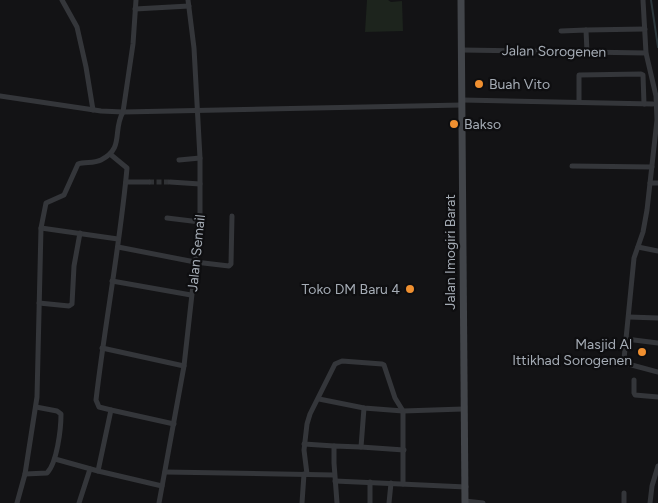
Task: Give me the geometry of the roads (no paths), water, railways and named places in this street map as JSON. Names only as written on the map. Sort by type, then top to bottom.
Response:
[{"type":"main road","name":"Jalan Imogiri Barat","points":[[462,0],[465,502]]},
{"type":"street","points":[[62,0],[77,27],[93,110]]},
{"type":"street","points":[[17,503],[25,474],[36,407],[41,228],[46,203],[64,196],[80,162],[98,162],[110,154],[116,147],[118,119],[123,112],[134,44],[136,0]]},
{"type":"street","points":[[643,0],[646,53],[657,96],[657,120],[643,232],[634,258],[624,359],[626,363],[658,372]]},
{"type":"street","points":[[135,9],[189,3]]},
{"type":"street","name":"Jalan Semail","points":[[159,503],[184,366],[200,222],[200,158],[194,48],[189,3]]},
{"type":"street","points":[[561,31],[645,29]]},
{"type":"street","points":[[586,30],[587,52]]},
{"type":"street","name":"Jalan Sorogenen","points":[[462,50],[646,53]]},
{"type":"street","points":[[579,102],[579,75],[641,74],[643,75],[644,104]]},
{"type":"street","points":[[0,96],[93,110],[123,112],[462,103],[579,102],[653,104]]},
{"type":"street","points":[[110,154],[126,165],[126,182],[96,403],[99,407],[174,424]]},
{"type":"street","points":[[179,160],[200,158]]},
{"type":"street","points":[[572,166],[652,167]]},
{"type":"street","points":[[126,182],[149,182]]},
{"type":"street","points":[[170,182],[200,184]]},
{"type":"street","points":[[650,183],[658,184]]},
{"type":"street","points":[[118,247],[195,262],[231,265],[232,216]]},
{"type":"street","points":[[167,218],[200,222]]},
{"type":"street","points":[[41,228],[118,239]]},
{"type":"street","points":[[39,303],[69,306],[72,304],[74,266],[80,233]]},
{"type":"street","points":[[638,248],[658,251]]},
{"type":"street","points":[[112,281],[191,295]]},
{"type":"street","points":[[629,317],[658,318]]},
{"type":"street","points":[[626,339],[658,343]]},
{"type":"street","points":[[102,348],[184,366]]},
{"type":"street","points":[[302,503],[306,474],[304,444],[309,416],[336,363],[342,361],[384,365],[395,398],[403,411],[403,484]]},
{"type":"street","points":[[634,380],[635,395],[658,397]]},
{"type":"street","points":[[319,399],[364,408],[403,411],[463,409]]},
{"type":"street","points":[[25,474],[47,473],[52,469],[55,459],[61,414],[58,411],[36,407]]},
{"type":"street","points":[[361,447],[364,408]]},
{"type":"street","points":[[98,471],[111,410]]},
{"type":"street","points":[[304,444],[404,450]]},
{"type":"street","points":[[334,446],[334,474],[338,503]]},
{"type":"street","points":[[55,459],[162,486]]},
{"type":"street","points":[[650,503],[652,486],[658,466]]},
{"type":"street","points":[[79,503],[90,469]]},
{"type":"street","points":[[165,472],[334,474]]},
{"type":"street","points":[[335,481],[466,487]]},
{"type":"street","points":[[370,482],[370,503]]},
{"type":"street","points":[[389,503],[390,484]]},
{"type":"street","points":[[624,492],[624,503]]},
{"type":"street","points":[[465,502],[484,503]]},
{"type":"waterway","points":[[651,0],[658,47]]},
{"type":"tunnel","points":[[149,182],[170,182]]},
{"type":"place","name":"Buah Vito","points":[[479,84]]},
{"type":"place","name":"Bakso","points":[[454,124]]},
{"type":"place","name":"Toko DM Baru 4","points":[[410,289]]},
{"type":"place","name":"Masjid Al Ittikhad Sorogenen","points":[[642,352]]}]
